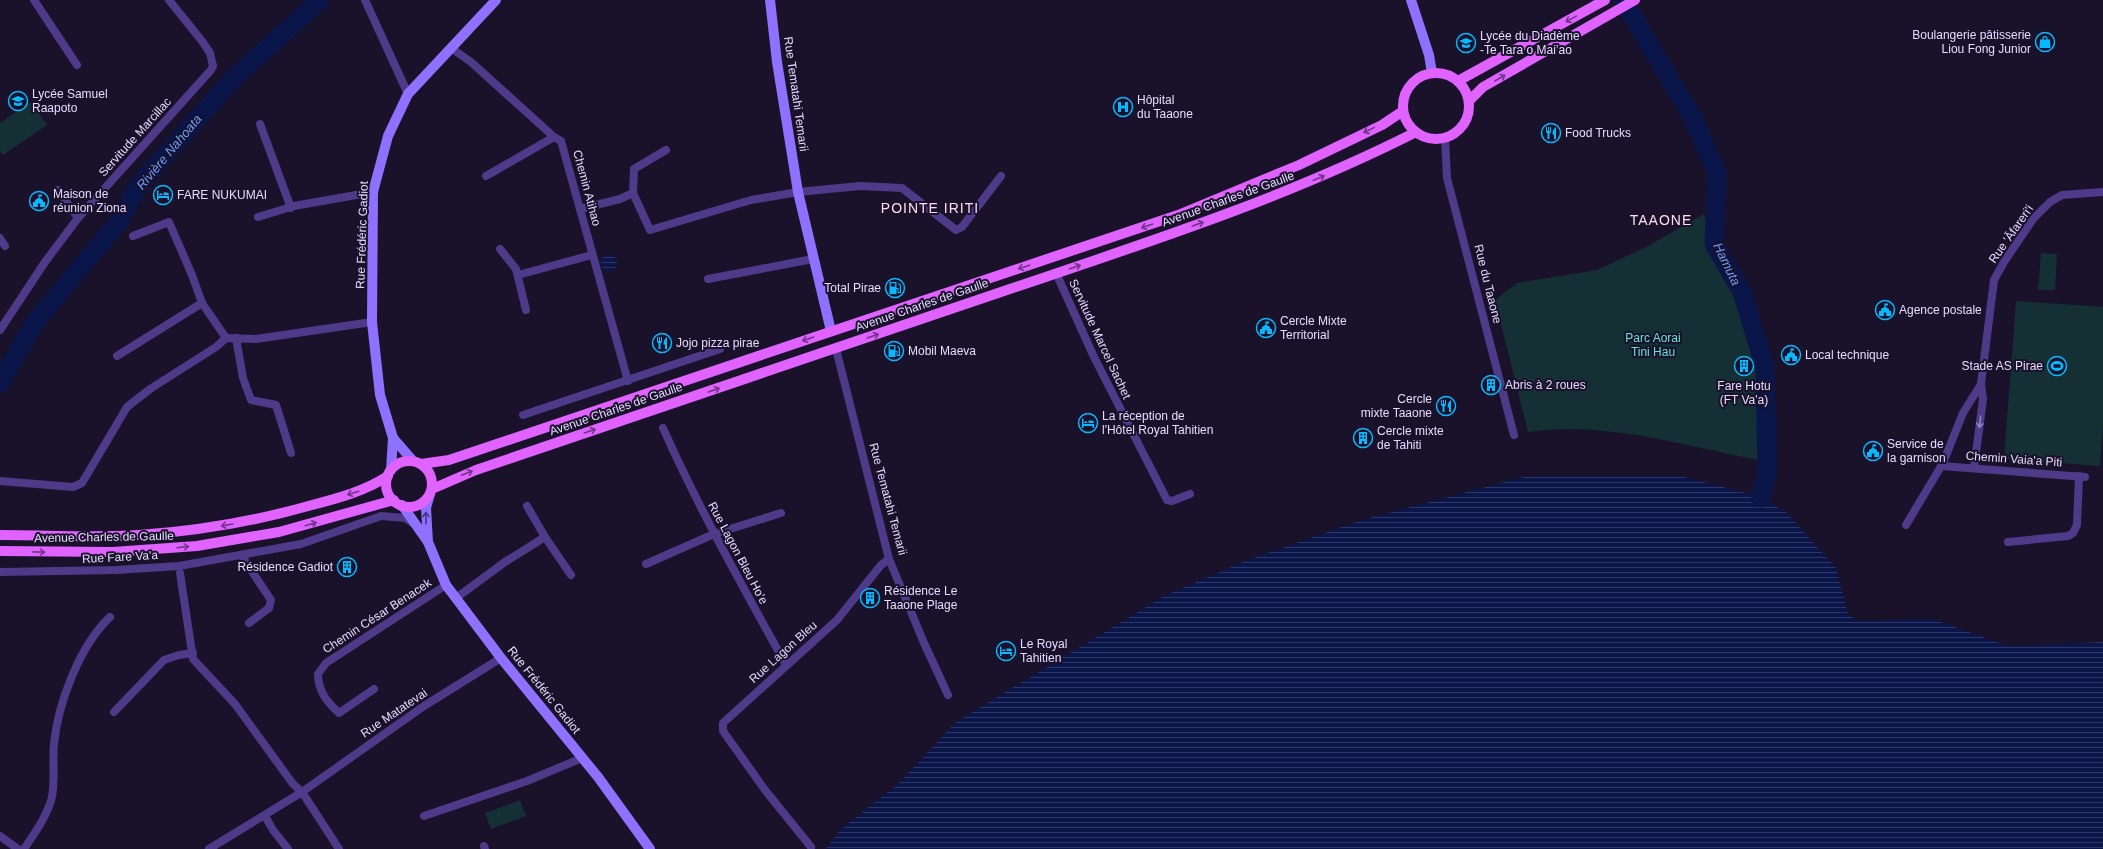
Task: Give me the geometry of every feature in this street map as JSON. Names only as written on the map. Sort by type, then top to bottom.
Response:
[{"type":"main road","name":"Rue Frédéric Gadiot","points":[[389,473],[393,438],[380,395],[372,322],[373,192],[388,136],[408,94],[496,0]]},
{"type":"main road","name":"Rue Tematahi Temarii","points":[[770,0],[779,76],[798,192],[831,331]]},
{"type":"main road","points":[[1412,0],[1429,55],[1432,74]]},
{"type":"main road","points":[[1458,81],[1605,0]]},
{"type":"main road","points":[[1469,101],[1483,87],[1635,0]]},
{"type":"main road","points":[[1432,74],[1449,76],[1458,81],[1465,90],[1469,101],[1469,110],[1465,122],[1456,132],[1444,138],[1430,138],[1416,132],[1408,123],[1403,111],[1404,97],[1409,87],[1418,79],[1432,74]]},
{"type":"main road","name":"Avenue Charles de Gaulle","points":[[417,463],[448,460],[634,399],[1210,203],[1299,165],[1382,125],[1403,111]]},
{"type":"main road","name":"Avenue Charles de Gaulle","points":[[431,491],[476,470],[1056,274],[1262,202],[1335,171],[1416,132]]},
{"type":"main road","name":"Rue Frédéric Gadiot","points":[[393,438],[417,463]]},
{"type":"main road","points":[[403,462],[417,463],[430,475],[431,491],[418,505],[398,503],[387,488],[389,473],[403,462]]},
{"type":"main road","name":"Avenue Charles de Gaulle","points":[[0,535],[138,535],[220,526],[266,517],[320,503],[371,487],[389,473]]},
{"type":"main road","name":"Rue Frédéric Gadiot","points":[[428,542],[426,508],[431,491]]},
{"type":"main road","name":"Rue Frédéric Gadiot","points":[[398,503],[416,523],[428,542],[446,585],[501,658],[619,805],[650,849]]},
{"type":"main road","name":"Avenue Charles de Gaulle","points":[[0,551],[106,552],[190,547],[279,532],[398,503]]},
{"type":"street","points":[[34,0],[77,65]]},
{"type":"street","name":"Servitude Marcillac","points":[[0,330],[45,262],[78,218],[213,66],[210,54],[202,40],[169,0]]},
{"type":"street","points":[[365,0],[408,94]]},
{"type":"street","name":"Chemin Atihao","points":[[451,48],[471,62],[560,141],[628,381]]},
{"type":"street","points":[[260,124],[291,208]]},
{"type":"street","points":[[486,176],[554,137]]},
{"type":"street","name":"Rue du Taaone","points":[[1444,138],[1447,178],[1514,435]]},
{"type":"street","points":[[666,150],[634,169],[633,193],[650,230],[674,225],[751,200],[798,192],[860,186],[902,188],[956,230],[962,227],[1001,176]]},
{"type":"street","points":[[58,190],[78,218]]},
{"type":"street","points":[[258,217],[291,208],[373,192]]},
{"type":"street","name":"Rue 'Āfareri'i","points":[[1974,468],[1982,399],[1981,384],[1994,280],[2004,262],[2033,219],[2050,202],[2062,195],[2103,192]]},
{"type":"street","points":[[580,209],[620,199],[633,193]]},
{"type":"street","points":[[133,236],[169,222],[192,275],[202,303],[226,338]]},
{"type":"street","points":[[0,238],[5,246]]},
{"type":"street","points":[[500,249],[516,269],[526,310]]},
{"type":"street","points":[[518,276],[592,255]]},
{"type":"street","points":[[708,279],[813,259]]},
{"type":"street","name":"Servitude Marcel Sachet","points":[[1056,274],[1094,357],[1167,500],[1172,501],[1190,494]]},
{"type":"street","points":[[117,356],[202,303]]},
{"type":"street","points":[[0,482],[74,487],[82,483],[126,407],[150,389],[216,347],[226,338],[256,339],[372,322]]},
{"type":"street","points":[[236,338],[243,378],[251,400],[276,406],[291,453]]},
{"type":"street","points":[[523,415],[720,349]]},
{"type":"street","name":"Rue Tematahi Temarii","points":[[836,349],[889,559],[924,643],[948,695]]},
{"type":"street","name":"Rue 'Āfareri'i","points":[[1906,525],[1941,466],[1964,413],[1981,384]]},
{"type":"street","name":"Rue Lagon Bleu Ho'e","points":[[663,428],[714,534],[786,665]]},
{"type":"street","name":"Chemin Vaia'a Piti","points":[[1941,466],[2082,477],[2077,525],[2073,533],[2068,536],[2008,542]]},
{"type":"street","points":[[526,506],[571,576]]},
{"type":"street","points":[[646,564],[714,534],[781,513]]},
{"type":"street","name":"Rue Fare Va'a","points":[[0,572],[116,570],[179,566],[301,544],[381,516],[404,518],[413,524],[416,523]]},
{"type":"street","points":[[456,598],[505,562],[545,537]]},
{"type":"street","points":[[241,555],[270,600],[269,608],[249,623]]},
{"type":"street","name":"Rue Lagon Bleu","points":[[811,847],[765,790],[724,731],[723,723],[838,620],[881,565],[889,559]]},
{"type":"street","points":[[180,573],[193,654],[197,665],[235,704],[293,784],[302,792],[340,849]]},
{"type":"street","name":"Chemin César Benacek","points":[[374,689],[339,712],[327,702],[318,683],[318,674],[326,663],[446,585]]},
{"type":"street","points":[[24,849],[43,819],[51,800],[53,789],[54,745],[58,717],[68,690],[88,643],[97,629],[110,617]]},
{"type":"street","points":[[114,712],[164,660],[179,655],[193,654]]},
{"type":"street","name":"Rue Matatevai","points":[[209,849],[302,792],[424,706],[501,658]]},
{"type":"street","points":[[424,816],[526,781],[582,758]]},
{"type":"street","points":[[265,816],[273,830],[288,849]]},
{"type":"street","points":[[0,836],[18,849]]},
{"type":"green space","points":[[31,102],[47,125],[3,155],[0,151],[0,123]]},
{"type":"green space","name":"Parc Aorai Tini Hau","points":[[1704,214],[1766,385],[1759,460],[1644,436],[1615,432],[1585,429],[1556,429],[1528,432],[1495,300],[1517,283],[1597,270],[1648,246]]},
{"type":"green space","points":[[2041,253],[2057,254],[2055,290],[2038,290]]},
{"type":"green space","name":"Stade AS Pirae","points":[[2016,301],[2103,307],[2103,424],[2100,466],[2004,459]]},
{"type":"green space","points":[[520,800],[526,816],[491,829],[485,813]]},
{"type":"shaded area","points":[[609,255],[616,260],[617,263],[612,270],[609,271],[602,266],[601,263],[606,256]]},
{"type":"shaded area","points":[[1528,476],[1680,476],[1754,495],[1785,511],[1836,568],[1848,615],[1859,621],[1932,619],[2008,646],[2103,642],[2103,849],[826,849],[841,829],[898,784],[956,722],[1166,595],[1248,560],[1362,520]]},
{"type":"waterway","name":"Rivière Nahoata","points":[[0,383],[35,322],[120,220],[139,185],[232,80],[320,0]]},
{"type":"waterway","name":"Hamuta","points":[[1623,0],[1693,118],[1717,173],[1714,244],[1742,292],[1765,368],[1767,472],[1761,498]]},
{"type":"place","name":"Boulangerie pâtisserie Liou Fong Junior","points":[[2045,42]]},
{"type":"place","name":"Lycée du Diadème -Te Tara o Mai’ao","points":[[1466,43]]},
{"type":"place","name":"Lycée Samuel Raapoto","points":[[18,101]]},
{"type":"place","name":"Hôpital du Taaone","points":[[1123,107]]},
{"type":"place","name":"Food Trucks","points":[[1551,133]]},
{"type":"place","name":"FARE NUKUMAI","points":[[163,195]]},
{"type":"place","name":"Maison de réunion Ziona","points":[[39,201]]},
{"type":"place","name":"Total Pirae","points":[[895,288]]},
{"type":"place","name":"Agence postale","points":[[1885,310]]},
{"type":"place","name":"Cercle Mixte Territorial","points":[[1266,328]]},
{"type":"place","name":"Jojo pizza pirae","points":[[662,343]]},
{"type":"place","name":"Mobil Maeva","points":[[894,351]]},
{"type":"place","name":"Local technique","points":[[1791,355]]},
{"type":"place","name":"Fare Hotu (FT Va'a)","points":[[1744,366]]},
{"type":"place","name":"Stade AS Pirae","points":[[2057,366]]},
{"type":"place","name":"Abris à 2 roues","points":[[1491,385]]},
{"type":"place","name":"Cercle mixte Taaone","points":[[1446,406]]},
{"type":"place","name":"La réception de l'Hôtel Royal Tahitien","points":[[1088,423]]},
{"type":"place","name":"Cercle mixte de Tahiti","points":[[1363,438]]},
{"type":"place","name":"Service de la garnison","points":[[1873,451]]},
{"type":"place","name":"Résidence Gadiot","points":[[347,567]]},
{"type":"place","name":"Résidence Le Taaone Plage","points":[[870,598]]},
{"type":"place","name":"Le Royal Tahitien","points":[[1006,651]]},
{"type":"district","name":"POINTE IRITI","points":[[930,208]]},
{"type":"district","name":"TAAONE","points":[[1661,220]]}]
